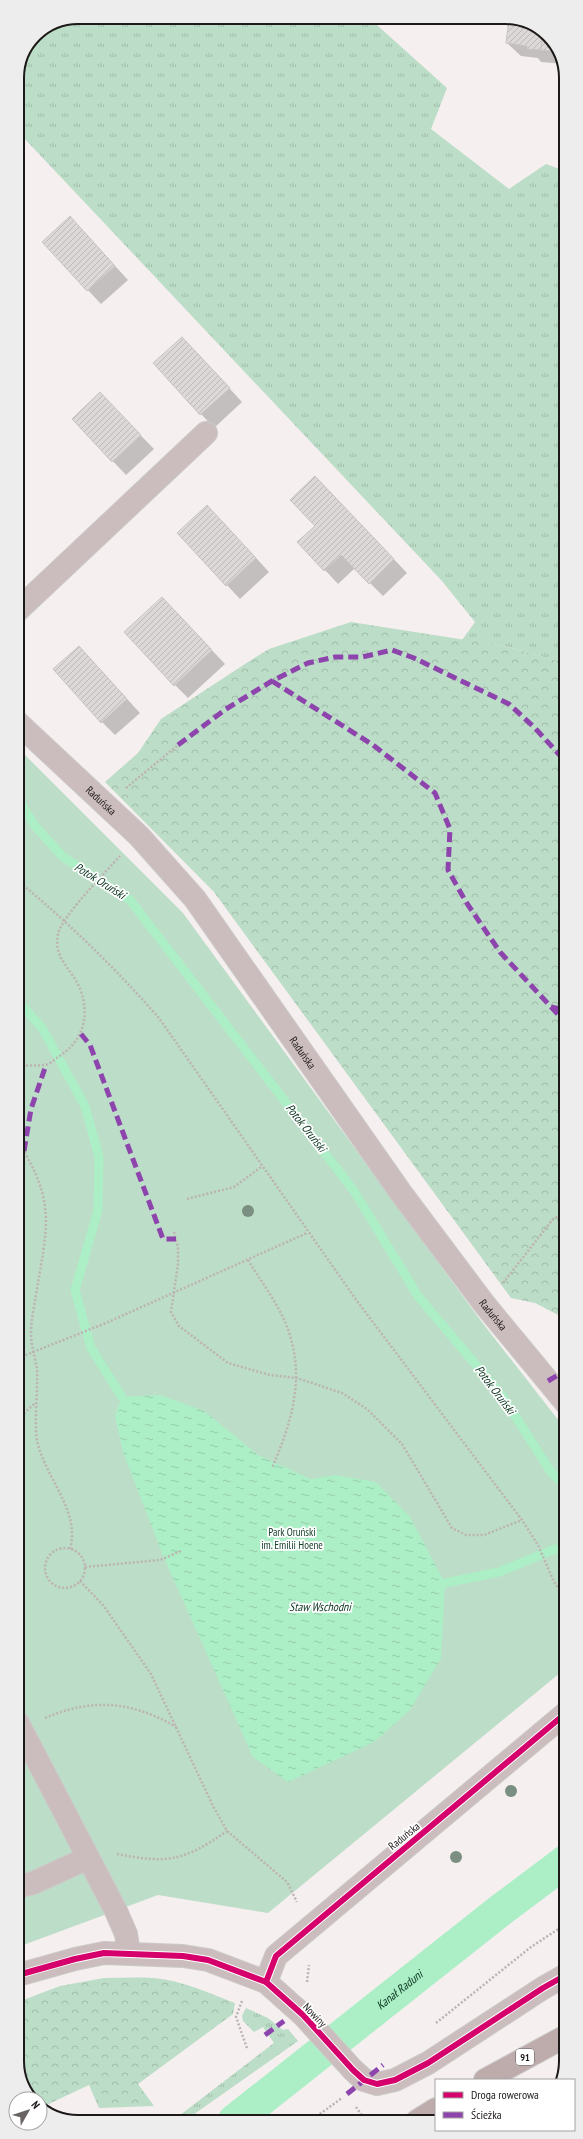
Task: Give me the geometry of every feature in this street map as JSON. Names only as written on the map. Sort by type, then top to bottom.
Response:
[{"type":"main road","name":"91","points":[[487,2079],[559,2040]]},
{"type":"main road","points":[[426,2115],[435,2110]]},
{"type":"street","points":[[24,604],[206,433]]},
{"type":"street","name":"Raduńska","points":[[24,729],[139,836],[195,899],[401,1193],[485,1305],[559,1395]]},
{"type":"street","name":"Raduńska","points":[[266,1982],[276,1956],[559,1719]]},
{"type":"street","points":[[24,1738],[85,1851],[126,1934],[129,1953]]},
{"type":"street","points":[[24,1885],[33,1883],[85,1851]]},
{"type":"street","name":"Nowiny","points":[[24,1973],[75,1959],[104,1953],[183,1956],[208,1960],[266,1982],[303,2015],[353,2070],[364,2080],[377,2084],[394,2080],[428,2063],[559,1979]]},
{"type":"path","points":[[106,805],[178,745]]},
{"type":"path","points":[[24,1066],[46,1065],[70,1050],[81,1034],[83,1010],[81,992],[73,976],[63,963],[57,948],[59,933],[64,919],[113,864]]},
{"type":"path","points":[[24,885],[64,919],[129,984],[159,1018],[261,1167],[356,1301],[522,1520],[538,1545],[544,1562],[559,1589]]},
{"type":"path","points":[[24,1154],[40,1185],[45,1201],[47,1220],[46,1240],[31,1334],[36,1369],[36,1432],[39,1450],[65,1505],[73,1540],[70,1549]]},
{"type":"path","points":[[187,1200],[234,1187],[261,1167]]},
{"type":"path","points":[[485,1305],[553,1219],[559,1216]]},
{"type":"path","points":[[174,1232],[178,1247],[178,1264],[171,1312],[179,1326],[228,1363],[270,1375],[297,1378],[342,1394],[367,1409],[402,1444],[452,1528],[466,1535],[484,1535],[522,1520]]},
{"type":"path","points":[[24,1356],[106,1323],[307,1233]]},
{"type":"path","points":[[248,1260],[276,1305],[288,1331],[295,1355],[297,1378],[290,1423],[272,1468]]},
{"type":"path","points":[[24,1414],[36,1403]]},
{"type":"path","points":[[65,1548],[70,1549],[80,1556],[84,1567],[84,1572],[80,1581],[71,1587],[60,1587],[50,1581],[46,1571],[47,1560],[54,1551],[65,1548]]},
{"type":"path","points":[[84,1567],[160,1560],[181,1551]]},
{"type":"path","points":[[80,1581],[103,1605],[151,1674],[212,1806],[227,1831],[287,1882],[299,1906],[313,1925]]},
{"type":"path","points":[[24,1727],[63,1711],[107,1704],[130,1708],[162,1719],[177,1728]]},
{"type":"path","points":[[85,1851],[104,1852],[147,1860],[171,1860],[191,1852],[227,1831]]},
{"type":"path","points":[[432,2026],[531,1947],[559,1929]]},
{"type":"path","points":[[242,2001],[236,2017],[247,2048]]},
{"type":"path","points":[[318,2115],[347,2094]]},
{"type":"green space","points":[[78,24],[376,24],[447,88],[431,129],[509,189],[546,164],[559,169],[559,661],[504,646],[462,640],[475,622],[442,581],[24,138],[25,67],[33,48],[48,33],[67,25]]},
{"type":"green space","points":[[351,622],[504,646],[559,661],[559,1315],[535,1303],[511,1298],[214,892],[105,782],[138,753],[161,719],[269,649]]},
{"type":"green space","name":"Park Oruński im. Emilii Hoene","points":[[24,754],[183,913],[481,1321],[559,1421],[559,1674],[268,1913],[158,1895],[24,1945]]},
{"type":"green space","points":[[104,1978],[153,1978],[184,1984],[235,2003],[233,2014],[138,2084],[154,2106],[99,2108],[89,2085],[48,2104],[48,2091],[33,2091],[27,2079],[24,2062],[24,2000],[60,1986]]},
{"type":"green space","points":[[246,2008],[268,2018],[283,2030],[288,2029],[298,2041],[193,2115],[180,2115],[274,2043],[263,2027],[254,2032],[243,2021],[242,2016]]},
{"type":"water","name":"Staw Wschodni","points":[[160,1395],[204,1411],[258,1455],[311,1479],[336,1475],[376,1482],[410,1517],[445,1583],[441,1658],[410,1710],[374,1742],[288,1782],[253,1757],[164,1558],[123,1452],[115,1416],[122,1397]]},
{"type":"building","points":[[508,24],[526,28],[542,38],[541,50],[527,49],[527,46],[506,43]]},
{"type":"building","points":[[542,38],[552,51],[541,50]]},
{"type":"building","points":[[70,216],[115,266],[87,291],[42,242]]},
{"type":"building","points":[[182,337],[230,388],[200,415],[153,363]]},
{"type":"building","points":[[100,392],[141,435],[112,462],[72,419]]},
{"type":"building","points":[[315,476],[394,559],[369,584],[341,555],[324,571],[297,542],[315,526],[290,500]]},
{"type":"building","points":[[207,505],[256,558],[226,586],[177,533]]},
{"type":"building","points":[[162,597],[212,650],[174,686],[124,632]]},
{"type":"building","points":[[79,646],[127,699],[101,723],[53,669]]},
{"type":"waterway","name":"Potok Oruński","points":[[24,808],[35,826],[63,857],[130,900],[354,1191],[418,1296],[503,1397],[551,1472],[559,1480]]},
{"type":"waterway","points":[[24,1008],[42,1028],[85,1106],[99,1157],[98,1210],[75,1290],[91,1348],[122,1397]]},
{"type":"waterway","points":[[445,1583],[499,1572],[555,1549],[559,1549]]},
{"type":"waterway","name":"Kanał Raduni","points":[[242,2115],[502,1909],[559,1866]]},
{"type":"marked path","points":[[178,745],[226,709],[272,681],[308,663],[335,657],[362,657],[392,650],[414,658],[509,704],[535,728],[559,754]]},
{"type":"marked path","points":[[272,681],[373,745],[435,793],[450,829],[448,870],[466,902],[500,952],[559,1016]]},
{"type":"marked path","points":[[551,1007],[559,1009]]},
{"type":"marked path","points":[[81,1034],[90,1045],[163,1239],[176,1239]]},
{"type":"marked path","points":[[24,1151],[31,1109],[46,1065]]},
{"type":"marked path","points":[[548,1381],[559,1374]]},
{"type":"marked path","points":[[265,2035],[284,2021]]},
{"type":"marked path","points":[[347,2094],[383,2065]]},
{"type":"cycle path","points":[[266,1982],[276,1956],[559,1719]]},
{"type":"cycle path","points":[[24,1973],[75,1959],[104,1953],[183,1956],[208,1960],[266,1982],[303,2015],[353,2070],[364,2080],[377,2084],[395,2080],[428,2063],[559,1979]]}]
